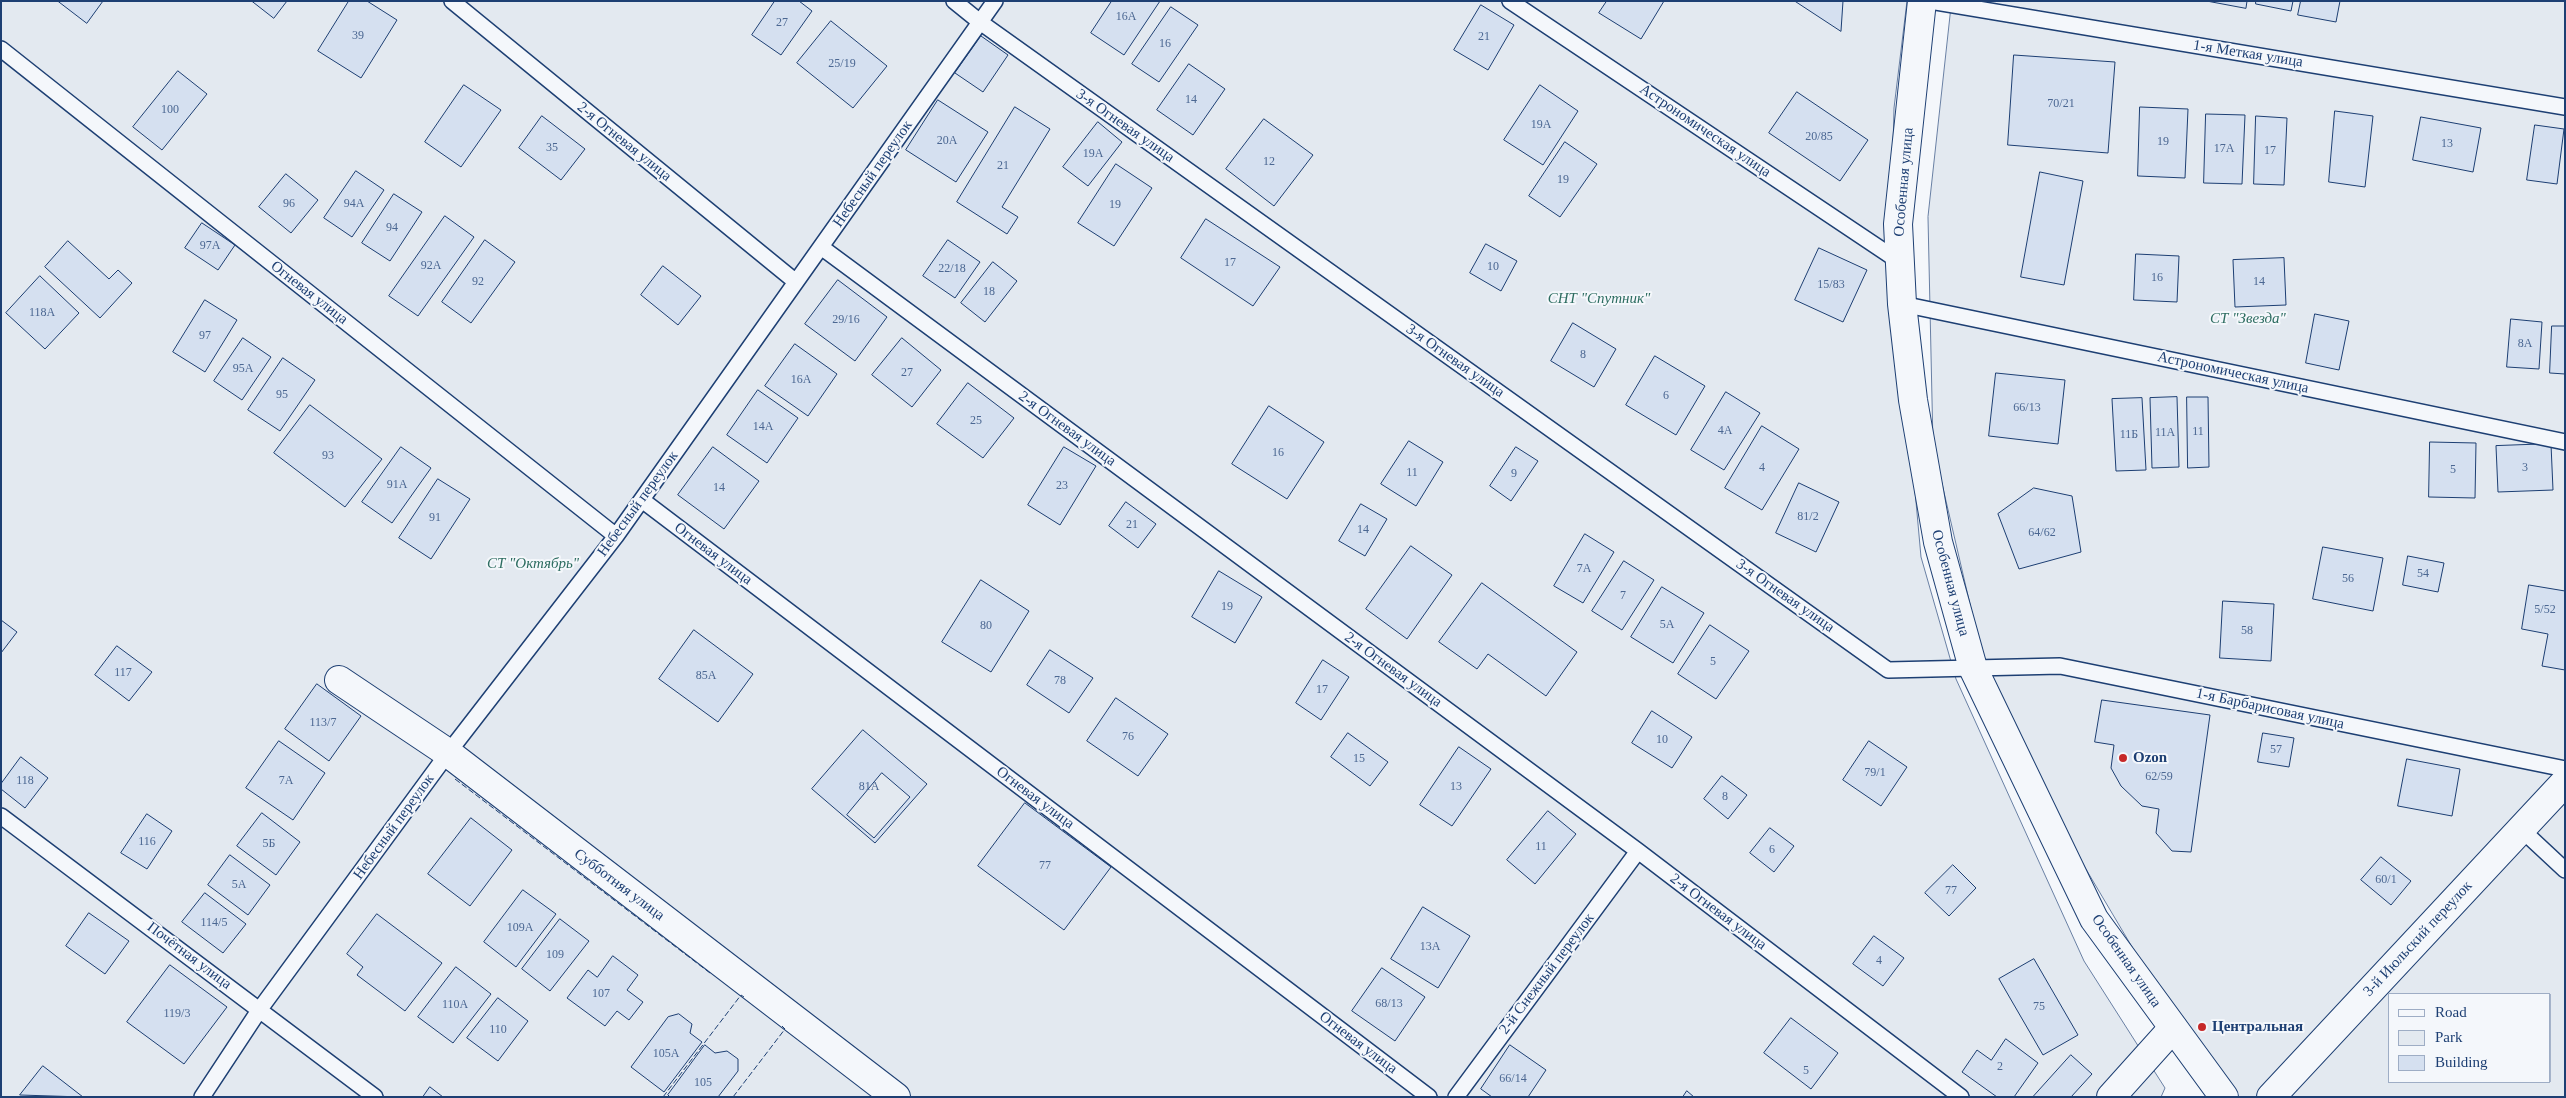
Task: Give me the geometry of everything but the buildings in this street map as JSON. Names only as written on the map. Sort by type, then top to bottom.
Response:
[{"type":"street","name":"Особенная улица","points":[[1922,1],[1898,224],[1902,304],[1914,400],[1938,542],[1973,668],[2094,919],[2224,1097]]},
{"type":"street","name":"Субботняя улица","points":[[339,680],[448,753],[896,1097]]},
{"type":"street","name":"3-й Июльский переулок","points":[[2271,1097],[2565,782]]},
{"type":"street","points":[[2111,1097],[2173,1028]]},
{"type":"lane","name":"2-я Огневая улица","points":[[452,1],[796,282]]},
{"type":"lane","name":"3-я Огневая улица","points":[[954,1],[980,22],[1888,670],[1973,668]]},
{"type":"lane","name":"Небесный переулок","points":[[202,1097],[260,1009],[448,753],[616,536],[995,1]]},
{"type":"lane","name":"Астрономическая улица","points":[[1510,1],[1900,262]]},
{"type":"lane","name":"1-я Меткая улица","points":[[1930,1],[2565,107]]},
{"type":"lane","name":"Огневая улица","points":[[1,49],[616,536]]},
{"type":"lane","name":"2-я Огневая улица","points":[[821,247],[1638,851],[1961,1097]]},
{"type":"lane","name":"Астрономическая улица","points":[[1902,304],[2565,442]]},
{"type":"lane","name":"Огневая улица","points":[[642,500],[1429,1097]]},
{"type":"lane","name":"1-я Барбарисовая улица","points":[[1973,668],[2060,666],[2565,769]]},
{"type":"lane","name":"Почётная улица","points":[[1,816],[375,1097]]},
{"type":"lane","points":[[2521,828],[2565,870]]},
{"type":"lane","name":"2-й Снежный переулок","points":[[1456,1097],[1638,851]]},
{"type":"green space","name":"СТ \"Октябрь\"","points":[[1,1],[1907,1],[1894,108],[1891,225],[1921,557],[1956,679],[2084,961],[2165,1088],[2161,1097],[1,1097]]},
{"type":"green space","name":"СТ \"Звезда\"","points":[[1952,1],[2565,1],[2565,1097],[2221,1097],[2042,795],[1982,656],[1933,445],[1928,217]]},
{"type":"fence","points":[[455,779],[710,973]]},
{"type":"fence","points":[[663,1097],[741,995],[744,997]]},
{"type":"fence","points":[[733,1097],[785,1029],[782,1026]]},
{"type":"place","name":"Ozon","points":[[2123,758]]},
{"type":"place","name":"Центральная","points":[[2202,1027]]},
{"type":"park label","name":"СНТ \"Спутник\"","points":[[1599,299]]}]
